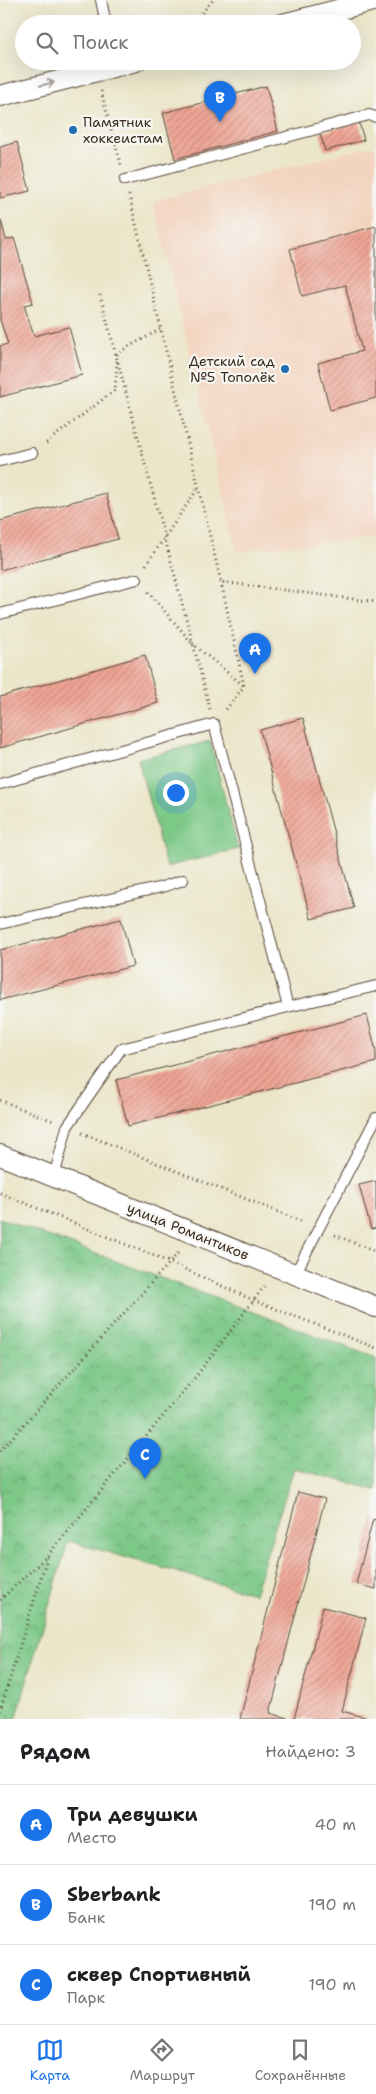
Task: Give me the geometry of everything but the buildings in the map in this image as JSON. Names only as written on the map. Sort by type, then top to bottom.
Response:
[{"type":"street","points":[[316,15],[372,0]]},
{"type":"street","points":[[0,96],[102,70]]},
{"type":"street","name":"улица Романтиков","points":[[0,1155],[376,1307]]},
{"type":"lane","points":[[101,0],[104,15]]},
{"type":"lane","points":[[125,180],[370,115],[376,116]]},
{"type":"lane","points":[[0,461],[32,453]]},
{"type":"lane","points":[[0,614],[137,579]]},
{"type":"lane","points":[[0,784],[214,724],[288,1007]]},
{"type":"lane","points":[[0,924],[162,888],[183,880]]},
{"type":"lane","points":[[54,1177],[66,1127],[120,1049],[376,986]]},
{"type":"lane","points":[[286,1271],[318,1228],[372,1133],[376,1118]]},
{"type":"path","points":[[200,15],[213,0]]},
{"type":"path","points":[[96,72],[125,180],[244,686]]},
{"type":"path","points":[[100,295],[214,724]]},
{"type":"path","points":[[32,453],[115,390],[117,353],[160,329]]},
{"type":"path","points":[[198,488],[137,579],[193,644],[244,686]]},
{"type":"path","points":[[220,582],[376,602]]},
{"type":"path","points":[[214,724],[244,686]]},
{"type":"path","points":[[0,1100],[376,1252]]},
{"type":"path","points":[[0,1193],[169,1262],[253,1300],[376,1348]]},
{"type":"path","points":[[0,1451],[196,1234]]},
{"type":"path","points":[[0,1600],[48,1554],[198,1375],[253,1300],[286,1271]]},
{"type":"path","points":[[0,1711],[48,1554]]},
{"type":"shaded area","name":"Детский сад №5 Тополёк","points":[[372,146],[376,148],[376,537],[237,551],[153,201]]},
{"type":"green space","points":[[210,741],[238,849],[166,867],[138,759]]},
{"type":"green space","points":[[0,1218],[376,1358],[376,1490],[294,1468],[254,1594],[68,1541],[16,1719],[0,1719]]},
{"type":"place","name":"Sberbank","points":[[220,122]]},
{"type":"place","name":"Памятник хоккеистам","points":[[73,130]]},
{"type":"place","name":"Детский сад №5 Тополёк","points":[[285,369]]},
{"type":"place","name":"Три девушки","points":[[255,674]]},
{"type":"place","name":"сквер Спортивный","points":[[145,1479]]}]
